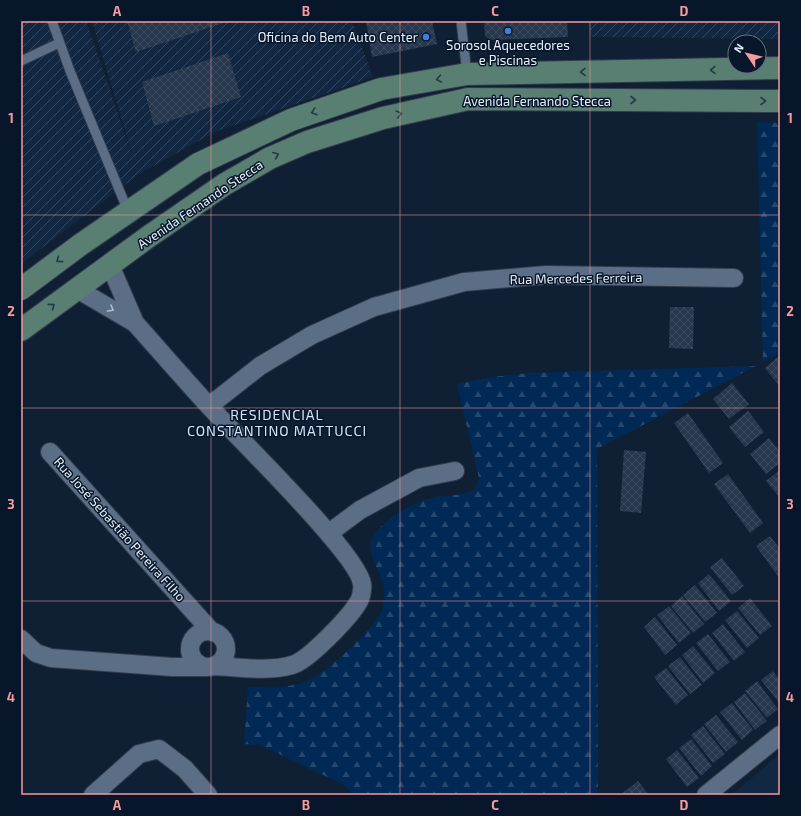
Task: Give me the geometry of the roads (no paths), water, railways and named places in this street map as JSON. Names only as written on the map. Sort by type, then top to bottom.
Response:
[{"type":"main road","name":"Avenida Fernando Stecca","points":[[21,288],[102,229],[198,164],[291,120],[381,89],[467,74],[780,68]]},
{"type":"main road","name":"Avenida Fernando Stecca","points":[[21,330],[84,283],[225,184],[270,158],[307,142],[383,118],[468,99],[780,101]]},
{"type":"main road","points":[[84,283],[80,259],[102,229]]},
{"type":"street","points":[[110,265],[135,323]]},
{"type":"street","name":"Rua Mercedes Ferreira","points":[[209,406],[260,366],[312,335],[374,307],[464,282],[546,275],[734,278]]},
{"type":"street","points":[[21,639],[36,653],[51,658],[172,667],[279,668],[294,665],[307,656],[344,622],[360,600],[362,584],[358,571],[329,533],[209,406],[135,323],[84,283]]},
{"type":"street","name":"Rua José Sebastião Pereira Filho","points":[[50,452],[190,606],[206,638],[190,649],[193,659],[197,663],[210,667]]},
{"type":"street","points":[[329,533],[360,510],[419,478],[455,471]]},
{"type":"street","points":[[206,638],[252,668]]},
{"type":"street","points":[[206,638],[226,654],[219,664],[210,667]]},
{"type":"street","points":[[172,667],[206,638]]},
{"type":"street","points":[[706,795],[780,734]]},
{"type":"street","points":[[93,795],[139,754],[159,750],[185,769],[208,795]]},
{"type":"lane","points":[[52,21],[59,43],[128,211]]},
{"type":"lane","points":[[461,21],[467,74]]},
{"type":"lane","points":[[21,61],[59,43]]},
{"type":"place","name":"Sorosol Aquecedores e Piscinas","points":[[508,31]]},
{"type":"place","name":"Oficina do Bem Auto Center","points":[[426,37]]},
{"type":"district","name":"RESIDENCIAL CONSTANTINO MATTUCCI","points":[[277,422]]}]
